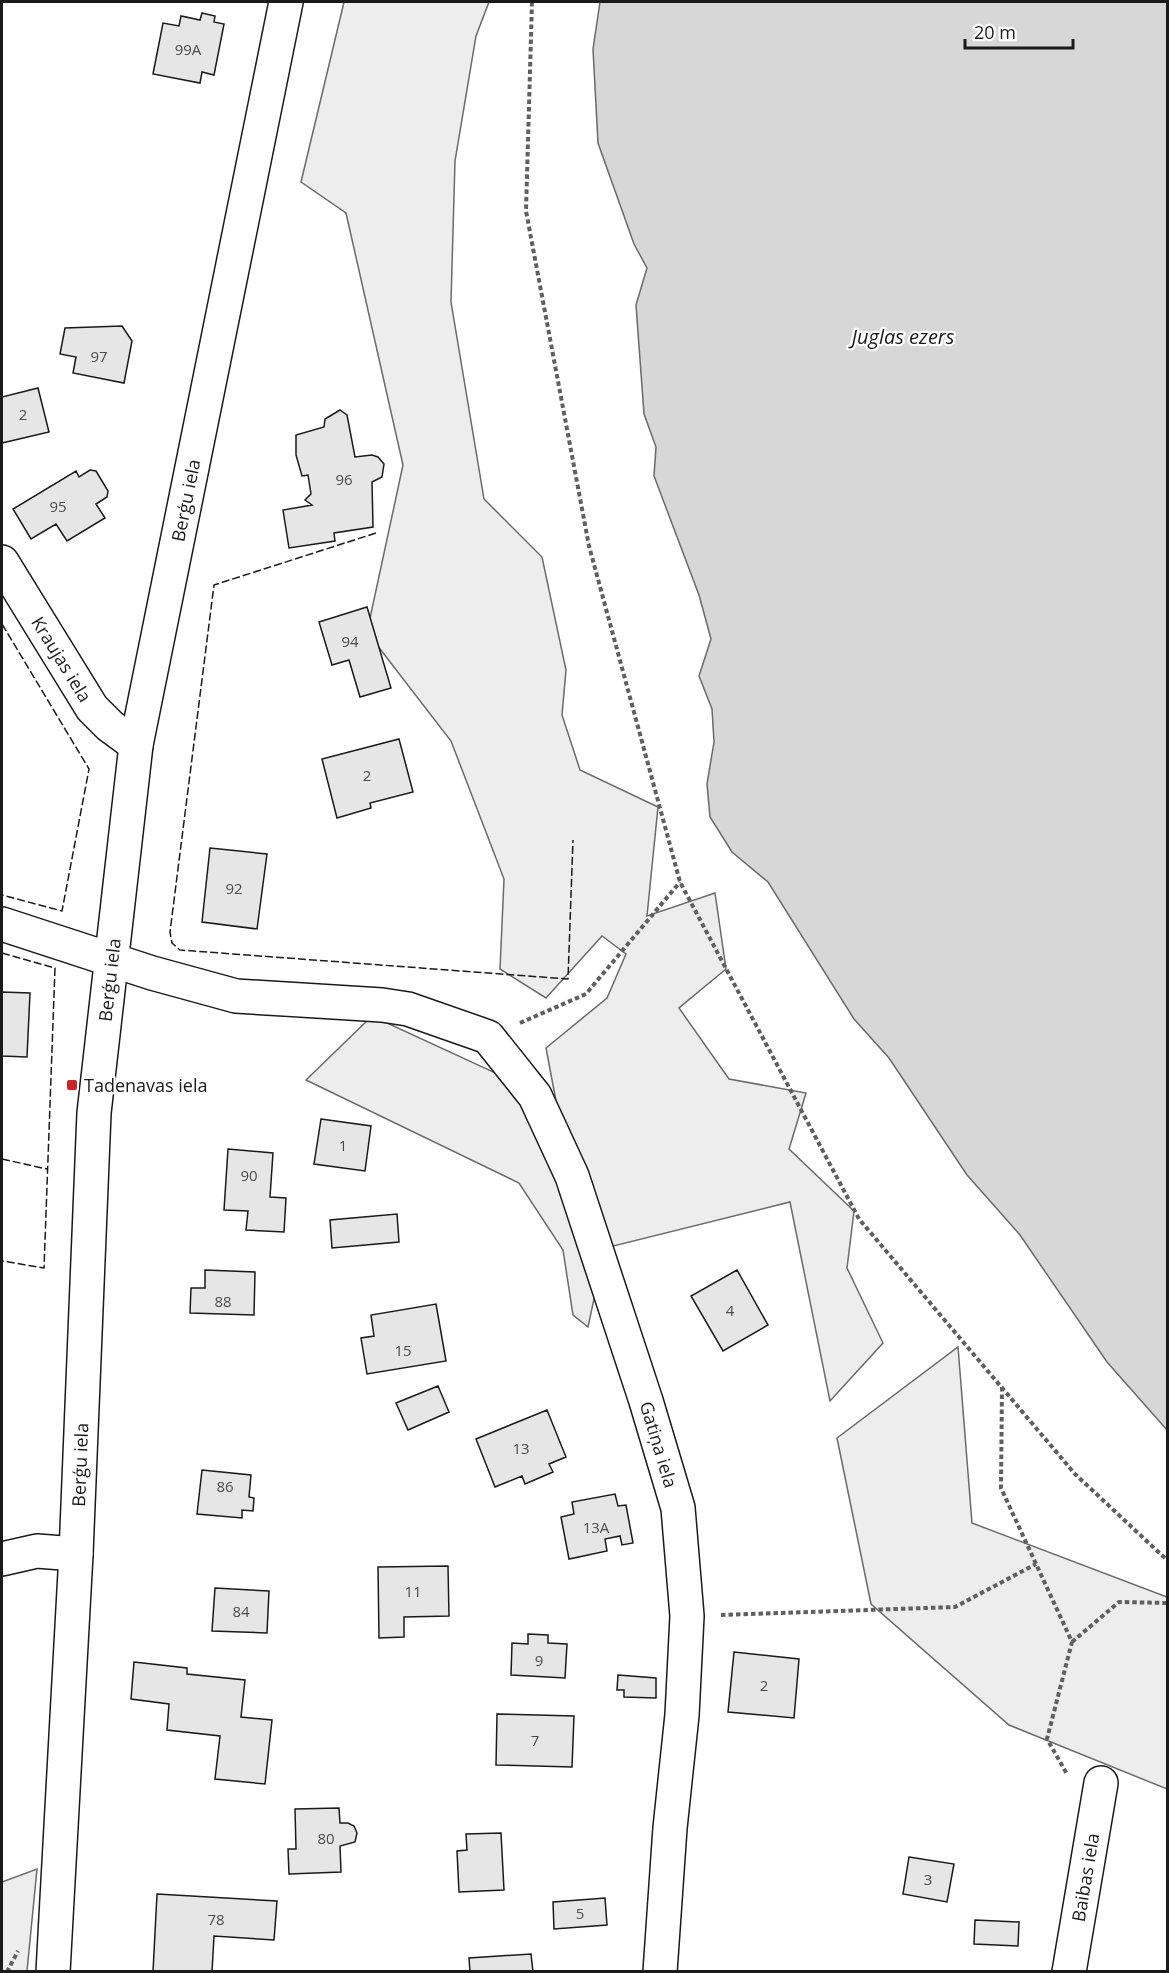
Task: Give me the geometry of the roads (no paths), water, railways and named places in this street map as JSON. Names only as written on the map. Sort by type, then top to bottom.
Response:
[{"type":"street","name":"Berģu iela","points":[[52,1971],[76,1554],[94,1113],[136,745],[286,2]]},
{"type":"street","name":"Kraujas iela","points":[[2,562],[92,708],[110,726],[136,745]]},
{"type":"street","points":[[2,924],[113,958]]},
{"type":"street","name":"Gatiņa iela","points":[[113,958],[152,973],[236,996],[382,1005],[408,1009],[488,1037],[535,1096],[572,1176],[646,1401],[678,1509],[687,1616],[682,1715],[670,1828],[660,1971]]},
{"type":"street","points":[[2,1559],[37,1551],[76,1554]]},
{"type":"street","name":"Baibas iela","points":[[1069,1971],[1101,1783]]},
{"type":"water","name":"Juglas ezers","points":[[600,2],[1167,2],[1167,1430],[1107,1362],[1020,1235],[967,1175],[889,1058],[854,1019],[768,882],[732,852],[710,817],[707,784],[714,742],[712,709],[699,676],[711,639],[699,595],[654,476],[656,447],[644,414],[636,305],[647,268],[634,244],[598,143],[593,49]]},
{"type":"place","name":"Tadenavas iela","points":[[72,1085]]}]
